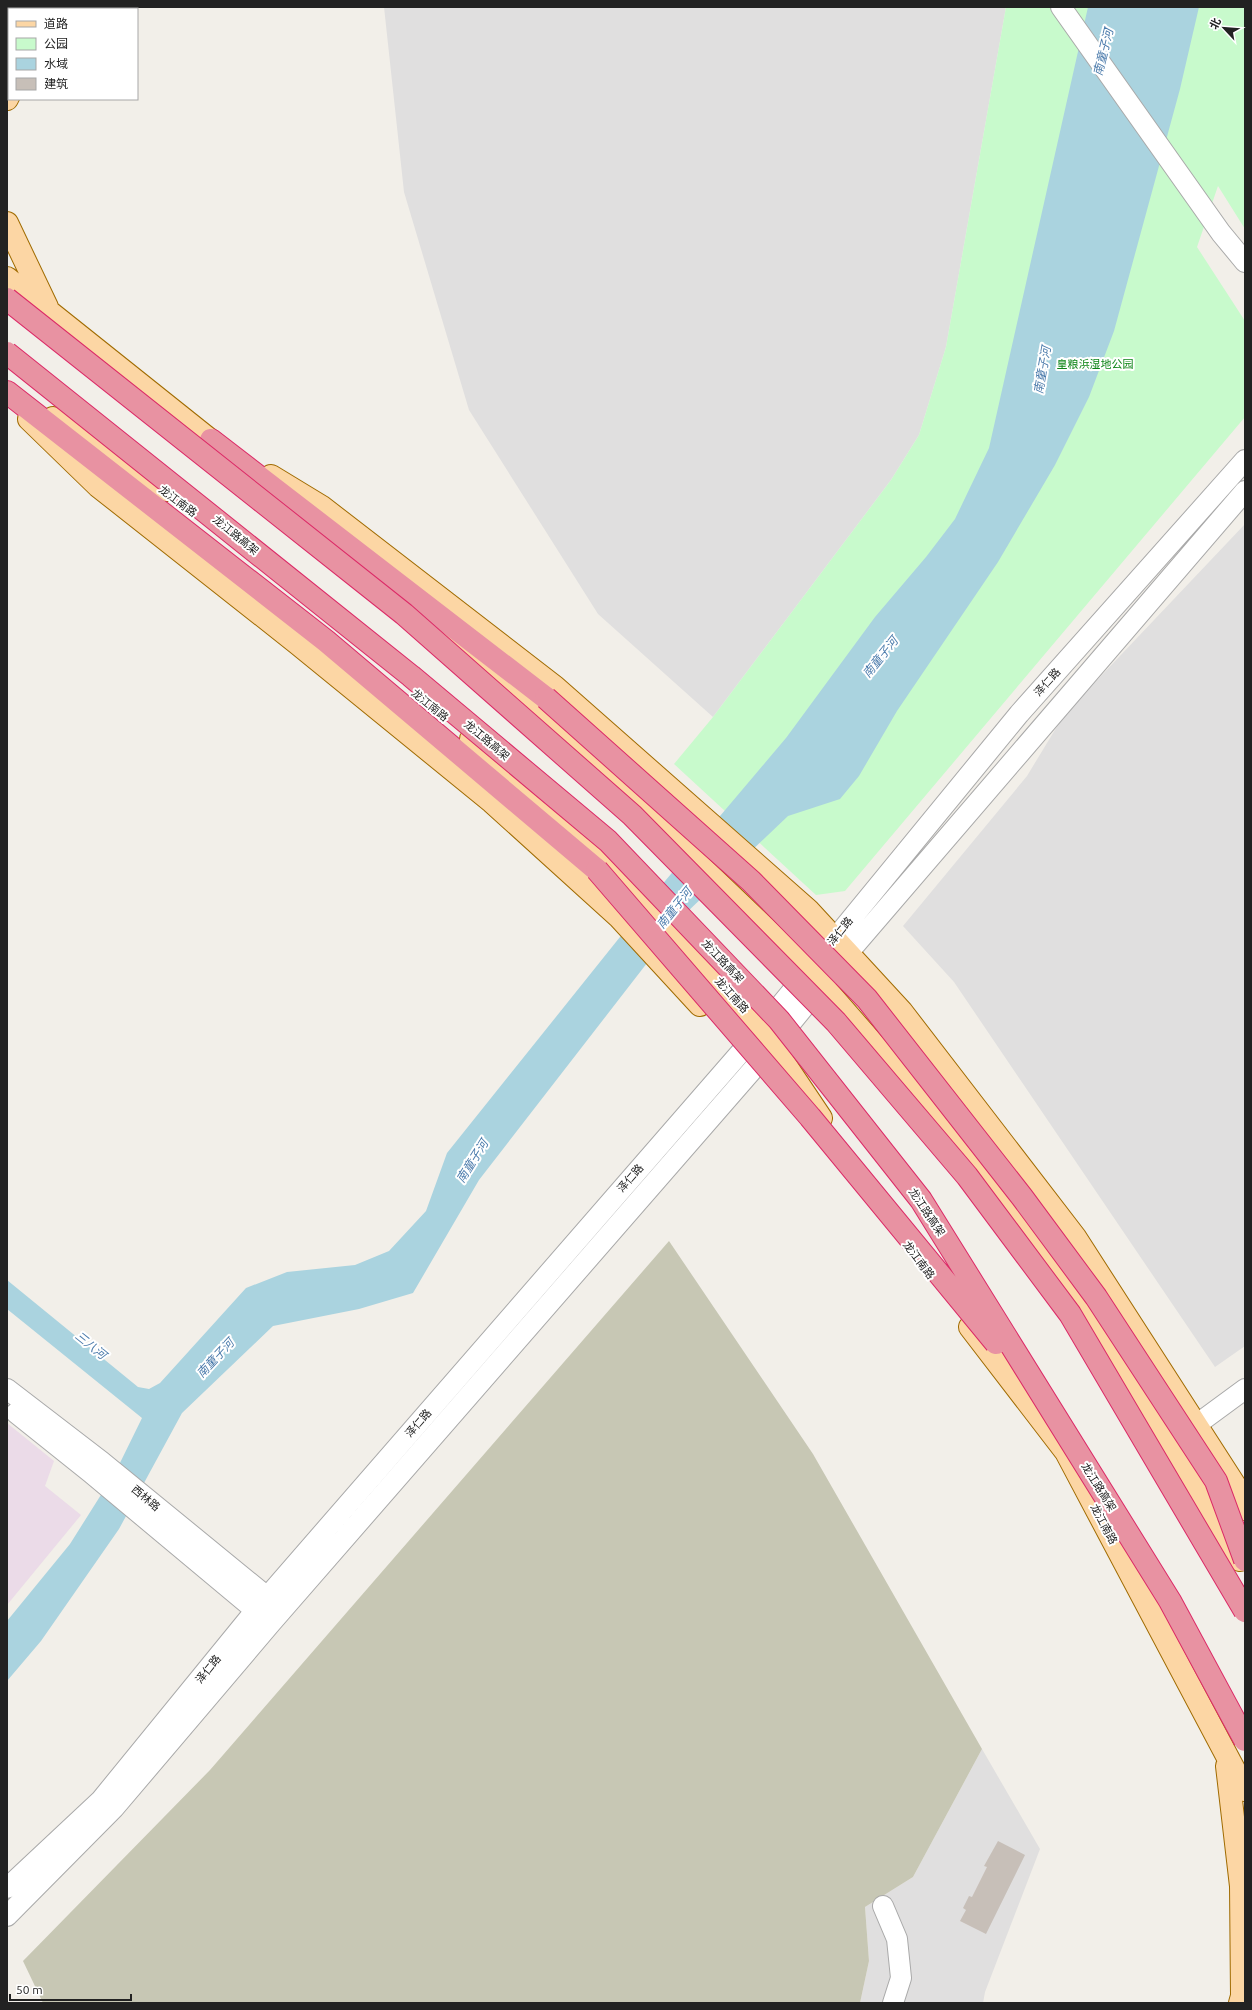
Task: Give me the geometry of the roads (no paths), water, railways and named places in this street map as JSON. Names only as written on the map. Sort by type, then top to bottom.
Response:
[{"type":"highway","points":[[7,299],[404,614],[632,815],[836,1022],[967,1176],[1070,1314],[1245,1611]]},
{"type":"highway","name":"龙江路高架","points":[[7,353],[411,676],[608,841],[779,1020],[911,1188],[929,1214],[1170,1602],[1245,1740]]},
{"type":"highway","points":[[7,392],[326,641],[597,870],[810,1117],[1053,1412]]},
{"type":"highway","points":[[211,440],[546,698],[751,881],[867,999],[1022,1198],[1096,1297],[1216,1481],[1245,1560]]},
{"type":"main road","points":[[7,223],[50,312]]},
{"type":"main road","points":[[7,278],[211,440],[539,712],[815,977],[1013,1204],[1245,1567]]},
{"type":"main road","name":"龙江南路","points":[[7,388],[171,493],[467,736],[645,898],[684,941],[766,1038],[900,1235],[1066,1452],[1245,1790]]},
{"type":"main road","points":[[7,398],[98,486],[297,643],[492,802],[619,917],[748,1059],[900,1235]]},
{"type":"main road","points":[[211,440],[328,512],[555,687],[808,910],[902,1012],[1075,1237],[1241,1493],[1245,1509]]},
{"type":"main road","points":[[1108,1352],[1241,1493]]},
{"type":"main road","points":[[1225,1751],[1241,1886],[1242,1996],[1240,2003]]},
{"type":"street","points":[[1061,7],[1221,233],[1245,262]]},
{"type":"street","name":"泽仁路","points":[[841,946],[1019,714],[1245,460]]},
{"type":"street","name":"泽仁路","points":[[7,1916],[114,1808],[766,1038],[841,946],[1245,491]]},
{"type":"street","name":"泽仁路","points":[[7,1888],[101,1800],[261,1604],[748,1059]]},
{"type":"street","name":"西林路","points":[[7,1389],[96,1467],[277,1616]]},
{"type":"street","points":[[1196,1425],[1245,1389]]},
{"type":"street","name":"西林路","points":[[7,1406],[96,1467]]},
{"type":"street","points":[[883,1906],[897,1939],[901,1978],[893,2003]]},
{"type":"water","name":"南童子河","points":[[1088,7],[1199,7],[1180,89],[1114,331],[1089,397],[1055,465],[998,562],[897,711],[859,776],[840,799],[788,816],[685,914],[479,1180],[413,1293],[359,1309],[273,1326],[182,1413],[119,1529],[41,1641],[7,1681],[7,1621],[70,1544],[116,1471],[142,1418],[7,1309],[7,1280],[138,1387],[149,1389],[160,1383],[246,1288],[287,1272],[355,1265],[389,1251],[426,1211],[447,1153],[660,887],[786,738],[875,617],[926,557],[955,519],[989,448]]},
{"type":"park label","name":"皇粮浜湿地公园","points":[[1095,364]]},
{"type":"water label","name":"三八河","points":[[91,1345]]}]
